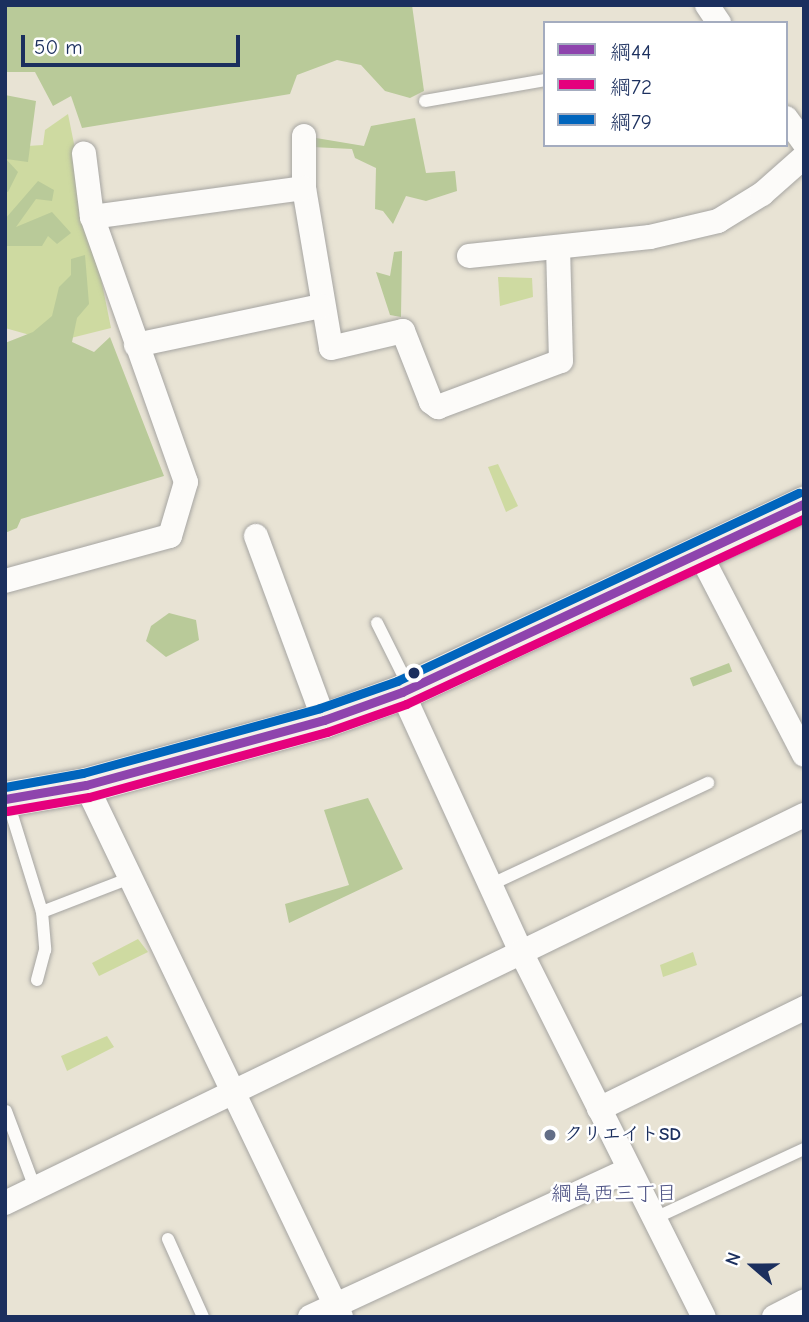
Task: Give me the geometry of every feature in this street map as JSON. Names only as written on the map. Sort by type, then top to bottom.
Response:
[{"type":"main road","points":[[6,798],[86,785],[324,720],[405,690],[804,504]]},
{"type":"street","points":[[707,5],[718,21]]},
{"type":"street","points":[[788,121],[804,143]]},
{"type":"street","points":[[304,136],[304,188],[321,306],[331,348],[403,331],[431,402],[450,406],[561,361],[558,249]]},
{"type":"street","points":[[5,581],[170,536],[186,482],[92,217],[84,154]]},
{"type":"street","points":[[469,256],[558,249],[650,237],[718,221],[762,194],[804,157]]},
{"type":"street","points":[[92,217],[304,188]]},
{"type":"street","points":[[136,345],[321,306]]},
{"type":"street","points":[[256,537],[324,720]]},
{"type":"street","points":[[700,554],[804,755]]},
{"type":"street","points":[[405,690],[521,952],[704,1317]]},
{"type":"street","points":[[86,785],[339,1311]]},
{"type":"street","points":[[5,1203],[231,1090],[804,815]]},
{"type":"street","points":[[599,1109],[804,1008]]},
{"type":"street","points":[[310,1317],[339,1311],[628,1170]]},
{"type":"street","points":[[774,1317],[804,1302]]},
{"type":"lane","points":[[425,101],[543,80]]},
{"type":"lane","points":[[377,623],[405,690]]},
{"type":"lane","points":[[490,885],[708,783]]},
{"type":"lane","points":[[6,798],[42,912],[45,950],[37,980]]},
{"type":"lane","points":[[42,912],[130,878]]},
{"type":"lane","points":[[6,1111],[35,1188]]},
{"type":"lane","points":[[653,1219],[804,1149]]},
{"type":"lane","points":[[168,1239],[203,1317]]},
{"type":"green space","points":[[5,5],[412,5],[424,91],[410,98],[385,91],[361,65],[337,60],[297,75],[290,94],[82,128],[71,96],[53,106],[35,72],[5,72]]},
{"type":"green space","points":[[5,95],[36,101],[28,162],[6,159],[18,172],[8,192],[5,191]]},
{"type":"green space","points":[[68,114],[111,328],[55,342],[5,328],[5,154],[12,147],[43,145],[45,130]]},
{"type":"green space","points":[[415,118],[426,173],[455,171],[457,191],[426,201],[406,196],[393,224],[383,211],[375,209],[376,168],[355,158],[352,149],[312,147],[310,137],[364,146],[371,126]]},
{"type":"green space","points":[[38,181],[54,190],[52,201],[36,199],[16,227],[52,212],[71,233],[57,244],[48,236],[42,246],[5,246],[5,219]]},
{"type":"green space","points":[[402,251],[401,317],[390,315],[376,272],[390,276],[394,252]]},
{"type":"green space","points":[[85,255],[89,304],[77,318],[72,342],[94,352],[110,337],[164,476],[21,519],[17,528],[5,533],[5,343],[33,332],[52,316],[59,287],[71,275],[71,259]]},
{"type":"green space","points":[[498,277],[532,278],[533,297],[500,306]]},
{"type":"green space","points":[[498,464],[518,506],[506,512],[488,467]]},
{"type":"green space","points":[[169,613],[196,620],[199,640],[166,657],[146,641],[151,626]]},
{"type":"green space","points":[[729,663],[732,671],[693,686],[690,678]]},
{"type":"green space","points":[[368,798],[403,869],[289,923],[285,904],[349,885],[324,810]]},
{"type":"green space","points":[[138,939],[148,952],[99,976],[92,963]]},
{"type":"green space","points":[[693,952],[697,965],[663,977],[660,965]]},
{"type":"green space","points":[[107,1036],[114,1047],[67,1071],[61,1056]]},
{"type":"transit line","name":"綱79","points":[[5,787],[83,773],[320,708],[397,681],[799,493]]},
{"type":"transit line","name":"綱44","points":[[5,799],[86,785],[324,720],[402,692],[804,504]]},
{"type":"transit line","name":"綱72","points":[[7,811],[89,797],[327,732],[406,704],[804,518]]},
{"type":"place","name":"クリエイトSD","points":[[550,1135]]},
{"type":"district","name":"綱島西三丁目","points":[[614,1193]]}]
